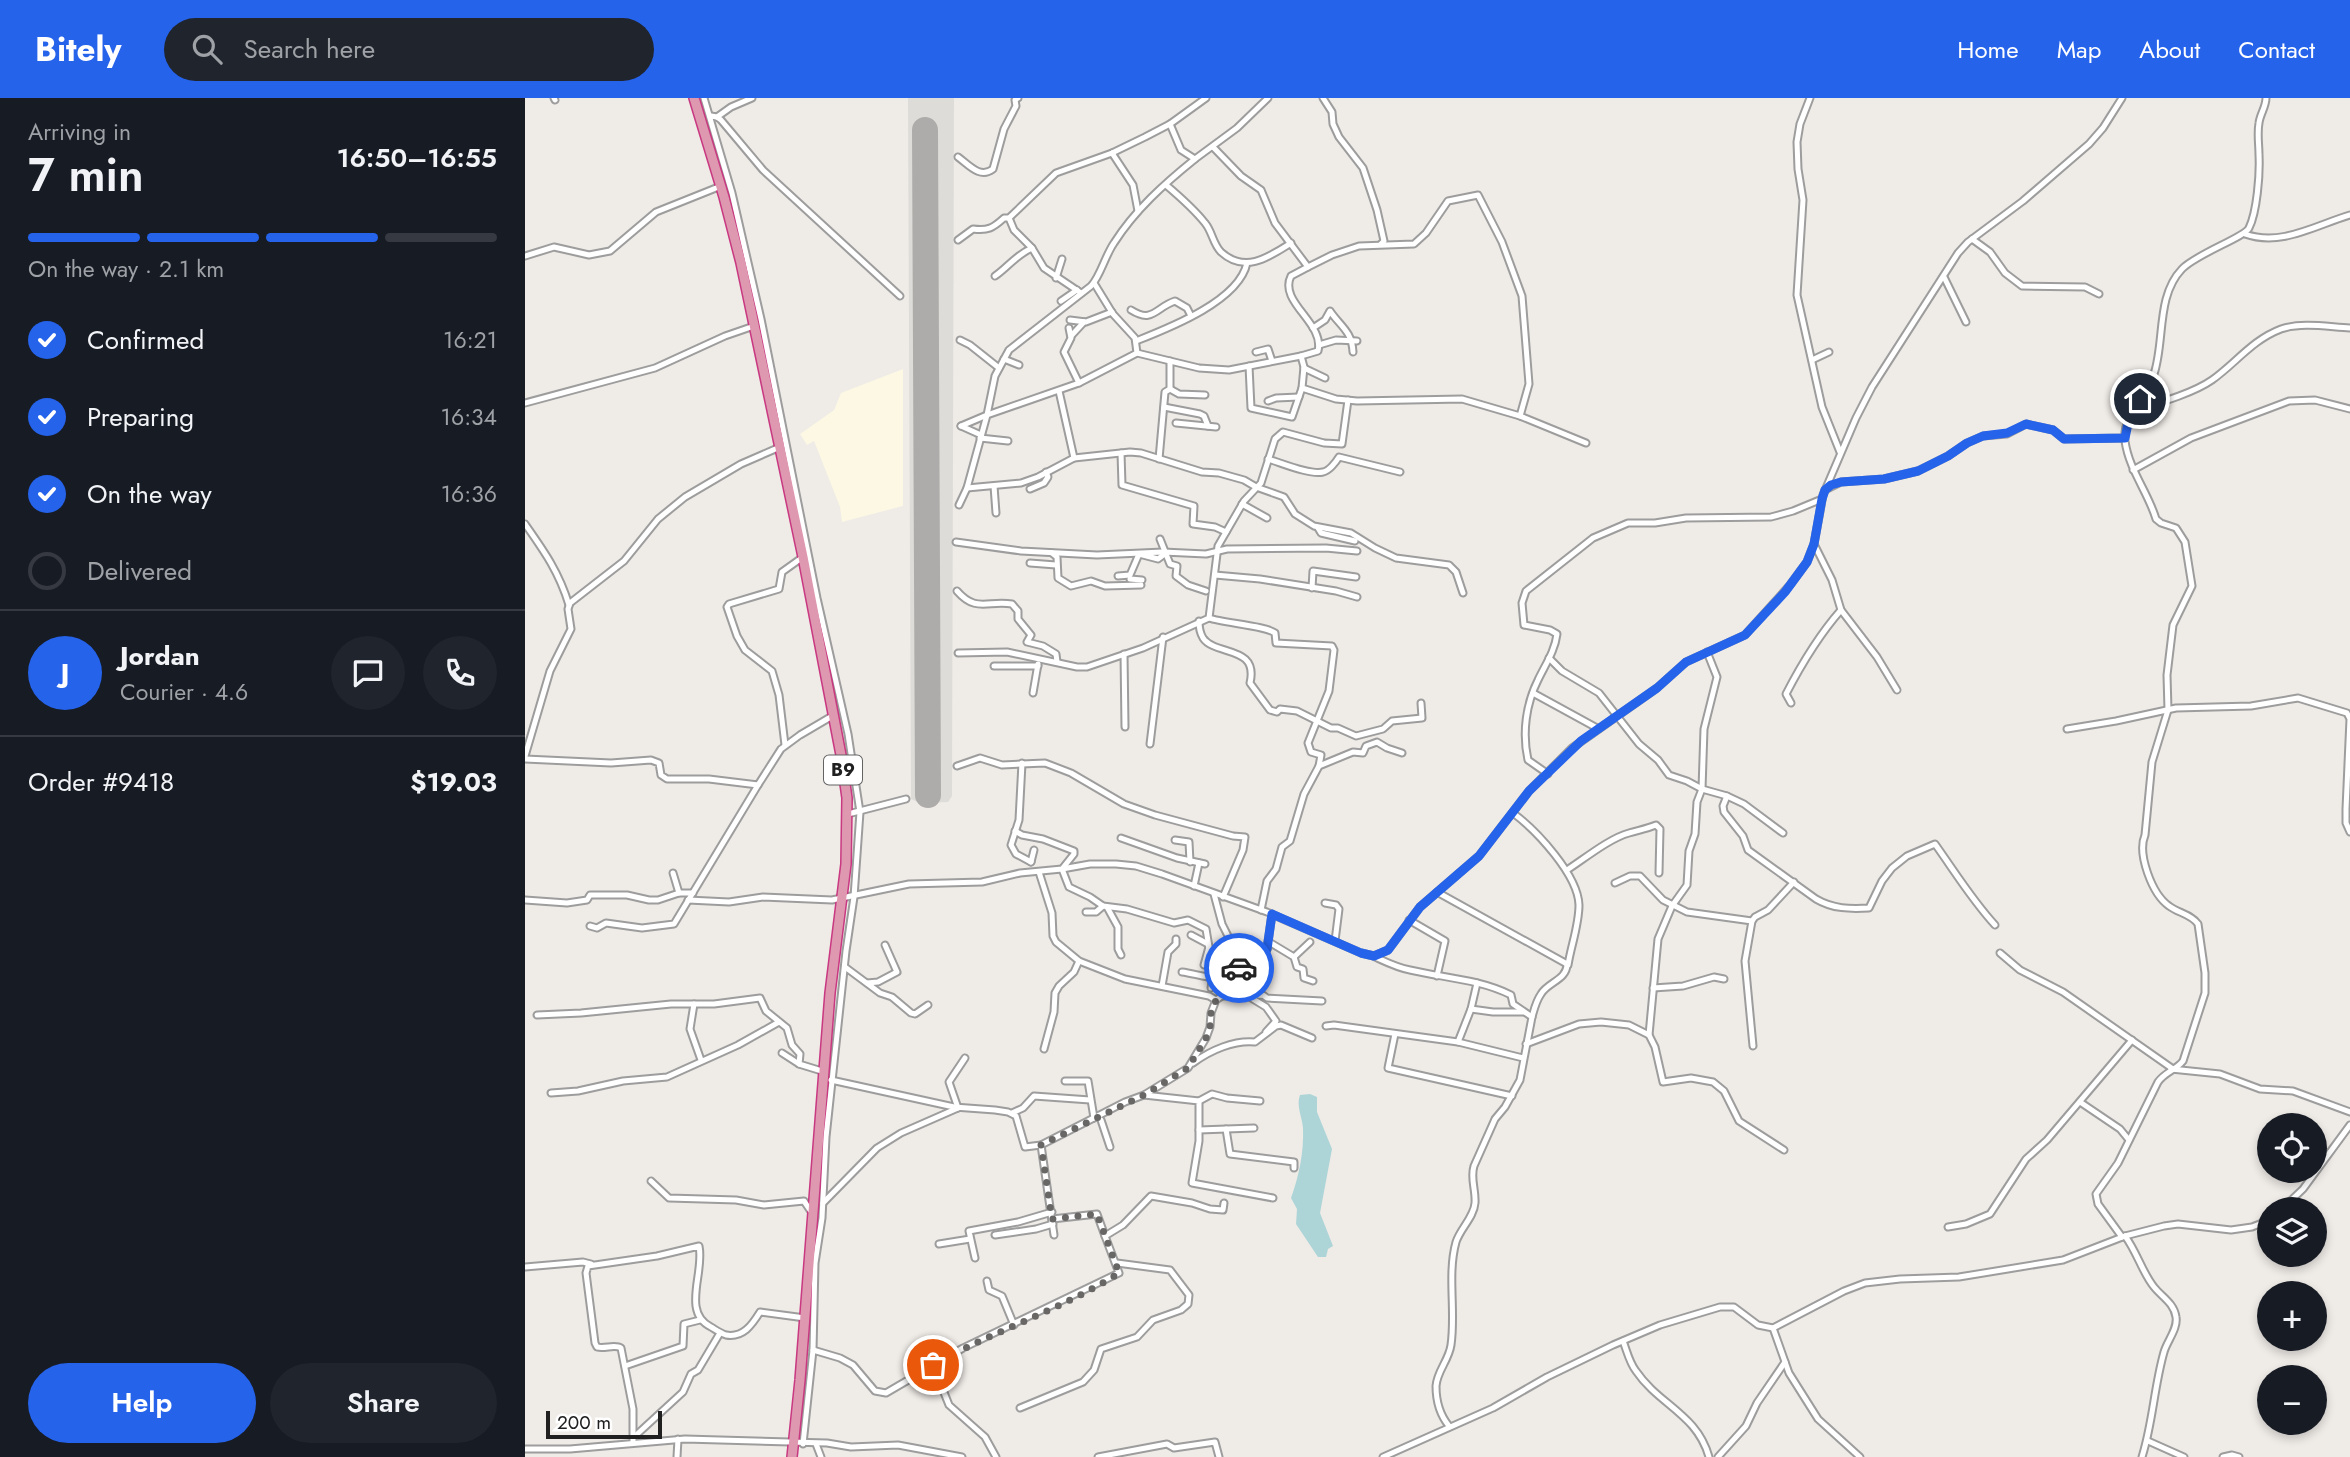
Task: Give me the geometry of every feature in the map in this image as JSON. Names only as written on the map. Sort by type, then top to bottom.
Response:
[{"type":"highway","name":"B9","points":[[694,98],[722,187],[754,326],[834,715],[848,814],[847,849],[830,993],[827,1077],[818,1203],[813,1220],[805,1318],[799,1444],[792,1457]]},
{"type":"street","points":[[704,98],[714,116],[764,170],[899,296]]},
{"type":"street","points":[[714,116],[752,98]]},
{"type":"street","points":[[958,157],[978,172],[988,173],[993,169],[1004,129],[1018,98]]},
{"type":"street","points":[[958,240],[973,229],[983,231],[993,228],[1004,218],[1009,218],[1056,173],[1112,153],[1170,124],[1206,98]]},
{"type":"street","points":[[1061,301],[1094,283],[1107,254],[1138,211],[1268,98]]},
{"type":"street","points":[[1323,98],[1332,112],[1333,124],[1339,137],[1363,168],[1377,210],[1384,241],[1381,244]]},
{"type":"street","points":[[1810,98],[1800,124],[1797,142],[1803,200],[1797,295],[1827,423],[1840,453]]},
{"type":"street","points":[[1374,956],[1388,950],[1409,920],[1479,856],[1529,791],[1572,748],[1657,688],[1686,662],[1745,635],[1790,585],[1807,562],[1814,544],[1825,490],[1868,394],[1958,253],[2089,144],[2122,98]]},
{"type":"street","points":[[2142,1457],[2148,1441],[2164,1352],[2175,1329],[2176,1317],[2169,1301],[2152,1284],[2124,1236],[2098,1204],[2095,1196],[2119,1163],[2158,1082],[2165,1073],[2182,1063],[2204,997],[2206,982],[2198,924],[2158,896],[2149,876],[2141,844],[2145,835],[2152,762],[2168,710],[2167,675],[2173,625],[2190,591],[2190,567],[2185,542],[2176,528],[2157,520],[2150,500],[2133,470],[2125,438],[2132,411],[2147,390],[2155,372],[2168,291],[2172,282],[2184,266],[2207,251],[2245,234],[2250,226],[2260,157],[2259,123],[2266,98]]},
{"type":"street","points":[[714,116],[770,359],[817,598],[848,734],[860,812],[854,897],[827,1077]]},
{"type":"street","points":[[1170,124],[1181,150],[1195,159]]},
{"type":"street","points":[[1213,147],[1241,176],[1261,190],[1275,223],[1308,267]]},
{"type":"street","points":[[1112,153],[1133,185],[1138,211]]},
{"type":"street","points":[[1165,185],[1206,223],[1222,253],[1247,263],[1264,259],[1291,243]]},
{"type":"street","points":[[525,256],[554,247],[589,255],[610,251],[656,212],[722,187]]},
{"type":"street","points":[[1008,441],[981,437],[961,426],[1079,383],[1137,353],[1219,369],[1249,366],[1318,351],[1319,345],[1313,328],[1287,287],[1291,276],[1351,248],[1414,244],[1426,233],[1448,201],[1478,195],[1502,242],[1522,296],[1529,384],[1520,416]]},
{"type":"street","points":[[2245,234],[2259,237],[2292,236],[2350,215]]},
{"type":"street","points":[[1009,218],[1014,230],[1032,248],[1044,268],[1079,291]]},
{"type":"street","points":[[1972,239],[1990,252],[2005,273],[2022,286],[2085,287],[2099,294]]},
{"type":"street","points":[[995,276],[1032,248]]},
{"type":"street","points":[[1056,278],[1062,259]]},
{"type":"street","points":[[1136,341],[1191,316],[1238,285],[1247,263]]},
{"type":"street","points":[[1944,277],[1966,321]]},
{"type":"street","points":[[1094,283],[1112,312],[1136,341],[1137,353]]},
{"type":"street","points":[[959,505],[967,488],[995,376],[1004,359],[1016,342],[1079,291]]},
{"type":"street","points":[[1131,310],[1140,316],[1152,316],[1167,303],[1175,301],[1187,308],[1191,316]]},
{"type":"street","points":[[1313,328],[1325,320],[1330,311],[1336,321],[1346,327],[1354,340],[1353,352]]},
{"type":"street","points":[[1792,315],[1800,311]]},
{"type":"street","points":[[1079,383],[1065,352],[1071,336],[1084,322],[1112,312]]},
{"type":"street","points":[[1070,320],[1084,322]]},
{"type":"street","points":[[525,403],[655,368],[754,326]]},
{"type":"street","points":[[2132,411],[2207,383],[2256,342],[2281,329],[2313,326],[2350,328]]},
{"type":"street","points":[[1069,328],[1071,336]]},
{"type":"street","points":[[960,340],[999,368]]},
{"type":"street","points":[[1319,345],[1336,340],[1354,340]]},
{"type":"street","points":[[1256,352],[1270,346],[1272,361]]},
{"type":"street","points":[[1812,360],[1829,352]]},
{"type":"street","points":[[1249,366],[1251,408],[1292,417],[1302,388],[1304,368],[1301,356]]},
{"type":"street","points":[[1004,359],[1019,365]]},
{"type":"street","points":[[1170,361],[1170,389]]},
{"type":"street","points":[[1304,368],[1325,378]]},
{"type":"street","points":[[1302,388],[1348,400],[1449,398],[1471,401],[1520,416],[1586,443]]},
{"type":"street","points":[[1170,389],[1179,394],[1205,395]]},
{"type":"street","points":[[1159,459],[1165,392],[1170,389]]},
{"type":"street","points":[[1059,391],[1074,458]]},
{"type":"street","points":[[1268,401],[1299,397]]},
{"type":"street","points":[[1209,618],[1218,550],[1242,504],[1261,483],[1275,439],[1283,432],[1342,444],[1348,400]]},
{"type":"street","points":[[2133,470],[2191,438],[2289,401],[2315,401],[2350,410]]},
{"type":"street","points":[[1164,407],[1200,414],[1204,416],[1208,426]]},
{"type":"street","points":[[1176,423],[1216,426]]},
{"type":"street","points":[[1825,490],[1841,482],[1884,479],[1918,471],[1983,436],[2007,433],[2026,424],[2053,430],[2064,439],[2125,438]]},
{"type":"street","points":[[1268,459],[1305,471],[1323,472],[1334,465],[1339,457],[1337,445]]},
{"type":"street","points":[[569,605],[624,561],[657,519],[685,497],[741,464],[780,447]]},
{"type":"street","points":[[967,488],[1021,483],[1074,458],[1134,452],[1202,472],[1227,475],[1284,497],[1295,514],[1318,528],[1351,533],[1396,558],[1449,565],[1456,572],[1463,593]]},
{"type":"street","points":[[1121,453],[1122,485],[1194,506],[1193,524],[1226,531]]},
{"type":"street","points":[[1339,457],[1400,472]]},
{"type":"street","points":[[1030,489],[1044,483],[1048,477],[1046,472]]},
{"type":"street","points":[[994,486],[996,513]]},
{"type":"street","points":[[1548,774],[1528,760],[1526,713],[1557,634],[1549,629],[1524,625],[1524,594],[1593,538],[1635,522],[1655,523],[1686,518],[1772,517],[1793,512],[1822,499]]},
{"type":"street","points":[[1242,504],[1266,519]]},
{"type":"street","points":[[525,524],[548,554],[560,578],[569,605],[571,629],[551,671],[525,757],[611,763],[653,760],[659,763],[661,775],[667,779],[709,779],[758,785]]},
{"type":"street","points":[[1318,528],[1321,533],[1355,541]]},
{"type":"street","points":[[1160,539],[1170,564],[1177,566],[1176,576],[1188,585],[1206,591]]},
{"type":"street","points":[[956,542],[1051,553],[1206,554],[1218,550],[1326,548],[1357,551]]},
{"type":"street","points":[[1814,544],[1832,580],[1841,610],[1877,657],[1896,690]]},
{"type":"street","points":[[1051,553],[1057,555],[1058,578],[1071,586],[1091,581],[1105,586],[1130,579]]},
{"type":"street","points":[[1130,579],[1139,554]]},
{"type":"street","points":[[785,745],[779,695],[772,671],[745,650],[727,607],[749,597],[779,589],[782,572],[803,557]]},
{"type":"street","points":[[1030,564],[1056,565]]},
{"type":"street","points":[[1312,588],[1313,571],[1356,578]]},
{"type":"street","points":[[1215,575],[1260,579],[1357,597]]},
{"type":"street","points":[[1118,576],[1141,583]]},
{"type":"street","points":[[957,591],[967,602],[976,605],[999,602],[1012,604],[1031,635],[1027,642],[1044,646],[1056,653],[1057,662]]},
{"type":"street","points":[[1791,703],[1786,694],[1823,633],[1841,610]]},
{"type":"street","points":[[958,653],[1007,652],[1087,667],[1209,618],[1229,624],[1268,628],[1275,633],[1276,643],[1332,646],[1335,650],[1329,691],[1308,743],[1311,752],[1321,755],[1319,766],[1304,794],[1290,841],[1282,847],[1276,869],[1267,881],[1261,910]]},
{"type":"street","points":[[1199,621],[1202,637],[1207,642],[1238,655],[1252,668],[1253,675],[1249,683],[1270,710],[1297,711],[1331,728],[1338,728],[1356,736],[1383,729],[1392,721],[1422,718],[1421,703]]},
{"type":"street","points":[[1150,744],[1163,637]]},
{"type":"street","points":[[1707,652],[1717,677],[1704,729],[1702,789],[1697,802],[1695,834],[1688,859],[1688,883],[1672,906],[1658,939],[1649,1035],[1659,1061],[1663,1082],[1691,1077],[1718,1085],[1737,1119],[1784,1150]]},
{"type":"street","points":[[1124,654],[1125,727]]},
{"type":"street","points":[[1033,693],[1037,657]]},
{"type":"street","points":[[1549,658],[1562,671],[1599,693],[1637,741],[1658,760],[1669,775],[1744,804],[1783,833]]},
{"type":"street","points":[[994,666],[1038,666]]},
{"type":"street","points":[[1533,693],[1597,728]]},
{"type":"street","points":[[2067,729],[2116,722],[2168,710],[2251,706],[2298,698],[2347,713],[2350,719],[2346,755],[2346,823],[2350,832]]},
{"type":"street","points":[[590,926],[594,928],[606,923],[642,928],[671,925],[776,755],[785,745],[834,715]]},
{"type":"street","points":[[1319,766],[1353,752],[1363,753],[1366,746],[1377,742],[1402,753]]},
{"type":"street","points":[[957,766],[980,758],[1002,765],[1038,762],[1054,766],[1108,797],[1155,816],[1245,837],[1243,850],[1223,897]]},
{"type":"street","points":[[1022,763],[1019,820],[1011,845],[1022,858],[1031,862]]},
{"type":"street","points":[[1727,796],[1724,812],[1743,836],[1748,850],[1812,897],[1828,905],[1869,908],[1882,881],[1892,868],[1907,856],[1935,844],[1970,897],[1995,925]]},
{"type":"street","points":[[848,814],[906,799]]},
{"type":"street","points":[[1449,1426],[1439,1406],[1436,1387],[1451,1343],[1455,1247],[1459,1234],[1475,1206],[1472,1174],[1495,1119],[1520,1080],[1532,1017],[1541,992],[1563,976],[1568,965],[1579,905],[1574,883],[1567,870],[1513,813]]},
{"type":"street","points":[[1567,870],[1594,851],[1630,833],[1656,825],[1660,829],[1659,873]]},
{"type":"street","points":[[1014,831],[1074,851],[1074,855],[1062,869]]},
{"type":"street","points":[[1121,838],[1202,864],[1194,886]]},
{"type":"street","points":[[1175,840],[1189,842],[1190,862]]},
{"type":"street","points":[[1029,872],[1034,850]]},
{"type":"street","points":[[688,900],[714,903],[740,902],[763,897],[841,899],[909,884],[982,882],[1029,872],[1090,864],[1130,865],[1272,914],[1404,969],[1496,987],[1511,995],[1513,1004],[1532,1017]]},
{"type":"street","points":[[1062,869],[1072,890],[1105,907],[1118,927],[1118,949],[1121,954]]},
{"type":"street","points":[[1039,872],[1052,913],[1053,936],[1056,942],[1079,961],[1114,975],[1209,996],[1263,995],[1267,998],[1322,1001]]},
{"type":"street","points":[[673,873],[679,893]]},
{"type":"street","points":[[1615,883],[1630,876],[1640,876],[1672,906],[1691,913],[1752,921]]},
{"type":"street","points":[[1753,1046],[1745,961],[1752,921],[1755,916],[1768,910],[1794,882]]},
{"type":"street","points":[[1437,892],[1568,965]]},
{"type":"street","points":[[525,902],[567,903],[587,900],[593,895],[627,895],[649,901],[679,893],[693,893]]},
{"type":"street","points":[[1214,894],[1222,925],[1233,946],[1238,979],[1248,996],[1266,1007],[1276,1021],[1262,1037]]},
{"type":"street","points":[[1325,903],[1336,905],[1339,909],[1335,942]]},
{"type":"street","points":[[1086,912],[1096,912],[1105,907],[1127,909],[1174,923],[1188,920],[1197,923],[1206,929],[1214,966],[1211,988]]},
{"type":"street","points":[[1236,967],[1260,970],[1268,946],[1272,914]]},
{"type":"street","points":[[1409,920],[1445,941],[1437,976]]},
{"type":"street","points":[[1191,936],[1209,947]]},
{"type":"street","points":[[1162,986],[1168,952],[1176,944],[1176,939]]},
{"type":"street","points":[[1294,957],[1310,942]]},
{"type":"street","points":[[867,983],[878,982],[897,972],[885,944]]},
{"type":"street","points":[[1182,972],[1212,978],[1230,976],[1242,961],[1268,946],[1294,957]]},
{"type":"street","points":[[1204,965],[1209,947]]},
{"type":"street","points":[[2000,953],[2020,970],[2063,992],[2172,1069],[2220,1074],[2260,1089],[2293,1091],[2350,1112]]},
{"type":"street","points":[[1294,957],[1297,967],[1303,969],[1304,978],[1313,981]]},
{"type":"street","points":[[1044,1049],[1054,1012],[1055,993],[1074,972],[1079,961]]},
{"type":"street","points":[[845,968],[880,993],[892,997],[913,1014],[928,1005]]},
{"type":"street","points":[[1653,988],[1683,986],[1714,977],[1724,979]]},
{"type":"street","points":[[1212,978],[1222,996]]},
{"type":"street","points":[[1192,1063],[1206,1038],[1211,1013],[1238,979]]},
{"type":"street","points":[[1458,1042],[1471,1009],[1477,983]]},
{"type":"street","points":[[537,1015],[761,999],[766,1011],[787,1028],[792,1045],[800,1054],[799,1064]]},
{"type":"street","points":[[694,1004],[690,1029],[702,1060]]},
{"type":"street","points":[[1471,1009],[1526,1012]]},
{"type":"street","points":[[551,1093],[667,1077],[738,1045],[779,1022]]},
{"type":"street","points":[[1526,1044],[1559,1030],[1596,1022],[1629,1025],[1649,1035]]},
{"type":"street","points":[[1012,1113],[1019,1123],[1020,1137],[1025,1147],[1041,1145],[1144,1095],[1217,1049],[1235,1043],[1255,1042],[1281,1025],[1312,1038]]},
{"type":"street","points":[[1326,1027],[1458,1042],[1523,1058]]},
{"type":"street","points":[[1395,1034],[1388,1068],[1512,1096]]},
{"type":"street","points":[[1948,1227],[1966,1224],[1990,1214],[2026,1158],[2047,1140],[2132,1040]]},
{"type":"street","points":[[782,1053],[827,1077],[958,1108],[1012,1113],[1023,1108],[1034,1096],[1090,1100]]},
{"type":"street","points":[[958,1108],[949,1082],[965,1058]]},
{"type":"street","points":[[1065,1081],[1088,1082],[1090,1100],[1110,1147]]},
{"type":"street","points":[[1144,1095],[1199,1101],[1212,1094],[1260,1101]]},
{"type":"street","points":[[1199,1101],[1199,1130],[1192,1183],[1273,1198]]},
{"type":"street","points":[[2080,1102],[2120,1129],[2129,1140]]},
{"type":"street","points":[[799,1444],[813,1350],[818,1203],[877,1148],[901,1133],[958,1108]]},
{"type":"street","points":[[2295,1197],[2350,1125]]},
{"type":"street","points":[[1199,1130],[1254,1128]]},
{"type":"street","points":[[1226,1129],[1230,1154],[1294,1162],[1294,1168]]},
{"type":"street","points":[[1041,1145],[1054,1235]]},
{"type":"street","points":[[651,1181],[669,1198],[736,1200],[764,1205],[804,1201],[809,1206],[813,1220]]},
{"type":"street","points":[[1105,1236],[1123,1225],[1151,1196],[1210,1209],[1223,1210],[1224,1203]]},
{"type":"street","points":[[975,1258],[969,1231],[1018,1222],[1052,1212]]},
{"type":"street","points":[[813,1350],[851,1363],[874,1391],[881,1394],[899,1387],[963,1348],[1117,1275],[1119,1271],[1097,1214],[1053,1222],[1036,1229],[995,1235]]},
{"type":"street","points":[[1387,1456],[1493,1408],[1547,1377],[1623,1341],[1660,1325],[1725,1306],[1740,1310],[1758,1325],[1773,1328],[1860,1284],[1889,1279],[1959,1277],[2063,1260],[2124,1236],[2164,1226],[2178,1224],[2231,1230],[2257,1225]]},
{"type":"street","points":[[939,1244],[970,1239]]},
{"type":"street","points":[[634,1440],[633,1409],[620,1347],[600,1348],[595,1343],[586,1267],[657,1256],[699,1246],[696,1299],[697,1316],[700,1320],[720,1333],[734,1336],[742,1333],[760,1312],[805,1318]]},
{"type":"street","points":[[525,1267],[583,1262],[592,1265]]},
{"type":"street","points":[[1020,1408],[1083,1382],[1094,1370],[1101,1349],[1137,1337],[1153,1320],[1181,1310],[1188,1304],[1189,1295],[1170,1270],[1117,1263]]},
{"type":"street","points":[[987,1281],[989,1290],[1002,1296],[1014,1325]]},
{"type":"street","points":[[625,1366],[683,1346],[684,1324],[700,1320]]},
{"type":"street","points":[[1773,1328],[1795,1383],[1818,1419],[1860,1457]]},
{"type":"street","points":[[634,1440],[683,1392],[691,1374],[698,1370],[720,1333]]},
{"type":"street","points":[[1623,1341],[1636,1372],[1691,1422],[1709,1457]]},
{"type":"street","points":[[1718,1457],[1746,1426],[1757,1403],[1785,1362]]},
{"type":"street","points":[[933,1365],[949,1405],[985,1437],[996,1457]]},
{"type":"street","points":[[677,1457],[678,1439]]},
{"type":"street","points":[[525,1449],[570,1449],[634,1440],[678,1439],[862,1447],[898,1444],[962,1457]]},
{"type":"street","points":[[2148,1441],[2184,1457]]},
{"type":"street","points":[[1098,1457],[1167,1444],[1174,1448],[1215,1442],[1219,1457]]},
{"type":"street","points":[[816,1444],[821,1457]]},
{"type":"street","points":[[570,1449],[571,1457]]},
{"type":"street","points":[[2223,1457],[2239,1457]]},
{"type":"shaded area","points":[[908,98],[954,98],[952,796],[948,802],[920,803],[911,799]]},
{"type":"shaded area","points":[[903,369],[903,506],[842,522],[840,507],[814,441],[807,445],[800,434],[834,410],[841,393]]},
{"type":"water","points":[[1310,1094],[1317,1097],[1317,1112],[1332,1149],[1320,1213],[1333,1246],[1328,1249],[1326,1257],[1318,1257],[1296,1224],[1297,1209],[1291,1198],[1299,1173],[1303,1146],[1299,1099],[1300,1095]]},
{"type":"runway","points":[[925,130],[928,795]]},
{"type":"way so far","points":[[933,1365],[1119,1273],[1097,1214],[1052,1219],[1041,1145],[1144,1095],[1188,1068],[1206,1038],[1216,1000],[1232,989],[1238,979],[1235,968],[1239,968]]},
{"type":"route","points":[[1239,968],[1242,961],[1251,954],[1267,949],[1272,914],[1361,953],[1374,956],[1385,953],[1420,907],[1479,856],[1529,791],[1572,748],[1605,722],[1657,688],[1686,662],[1745,635],[1785,592],[1807,562],[1814,544],[1822,499],[1825,490],[1831,485],[1892,478],[1918,471],[1983,436],[2007,433],[2026,424],[2053,430],[2064,439],[2125,438],[2130,414],[2140,399]]}]
